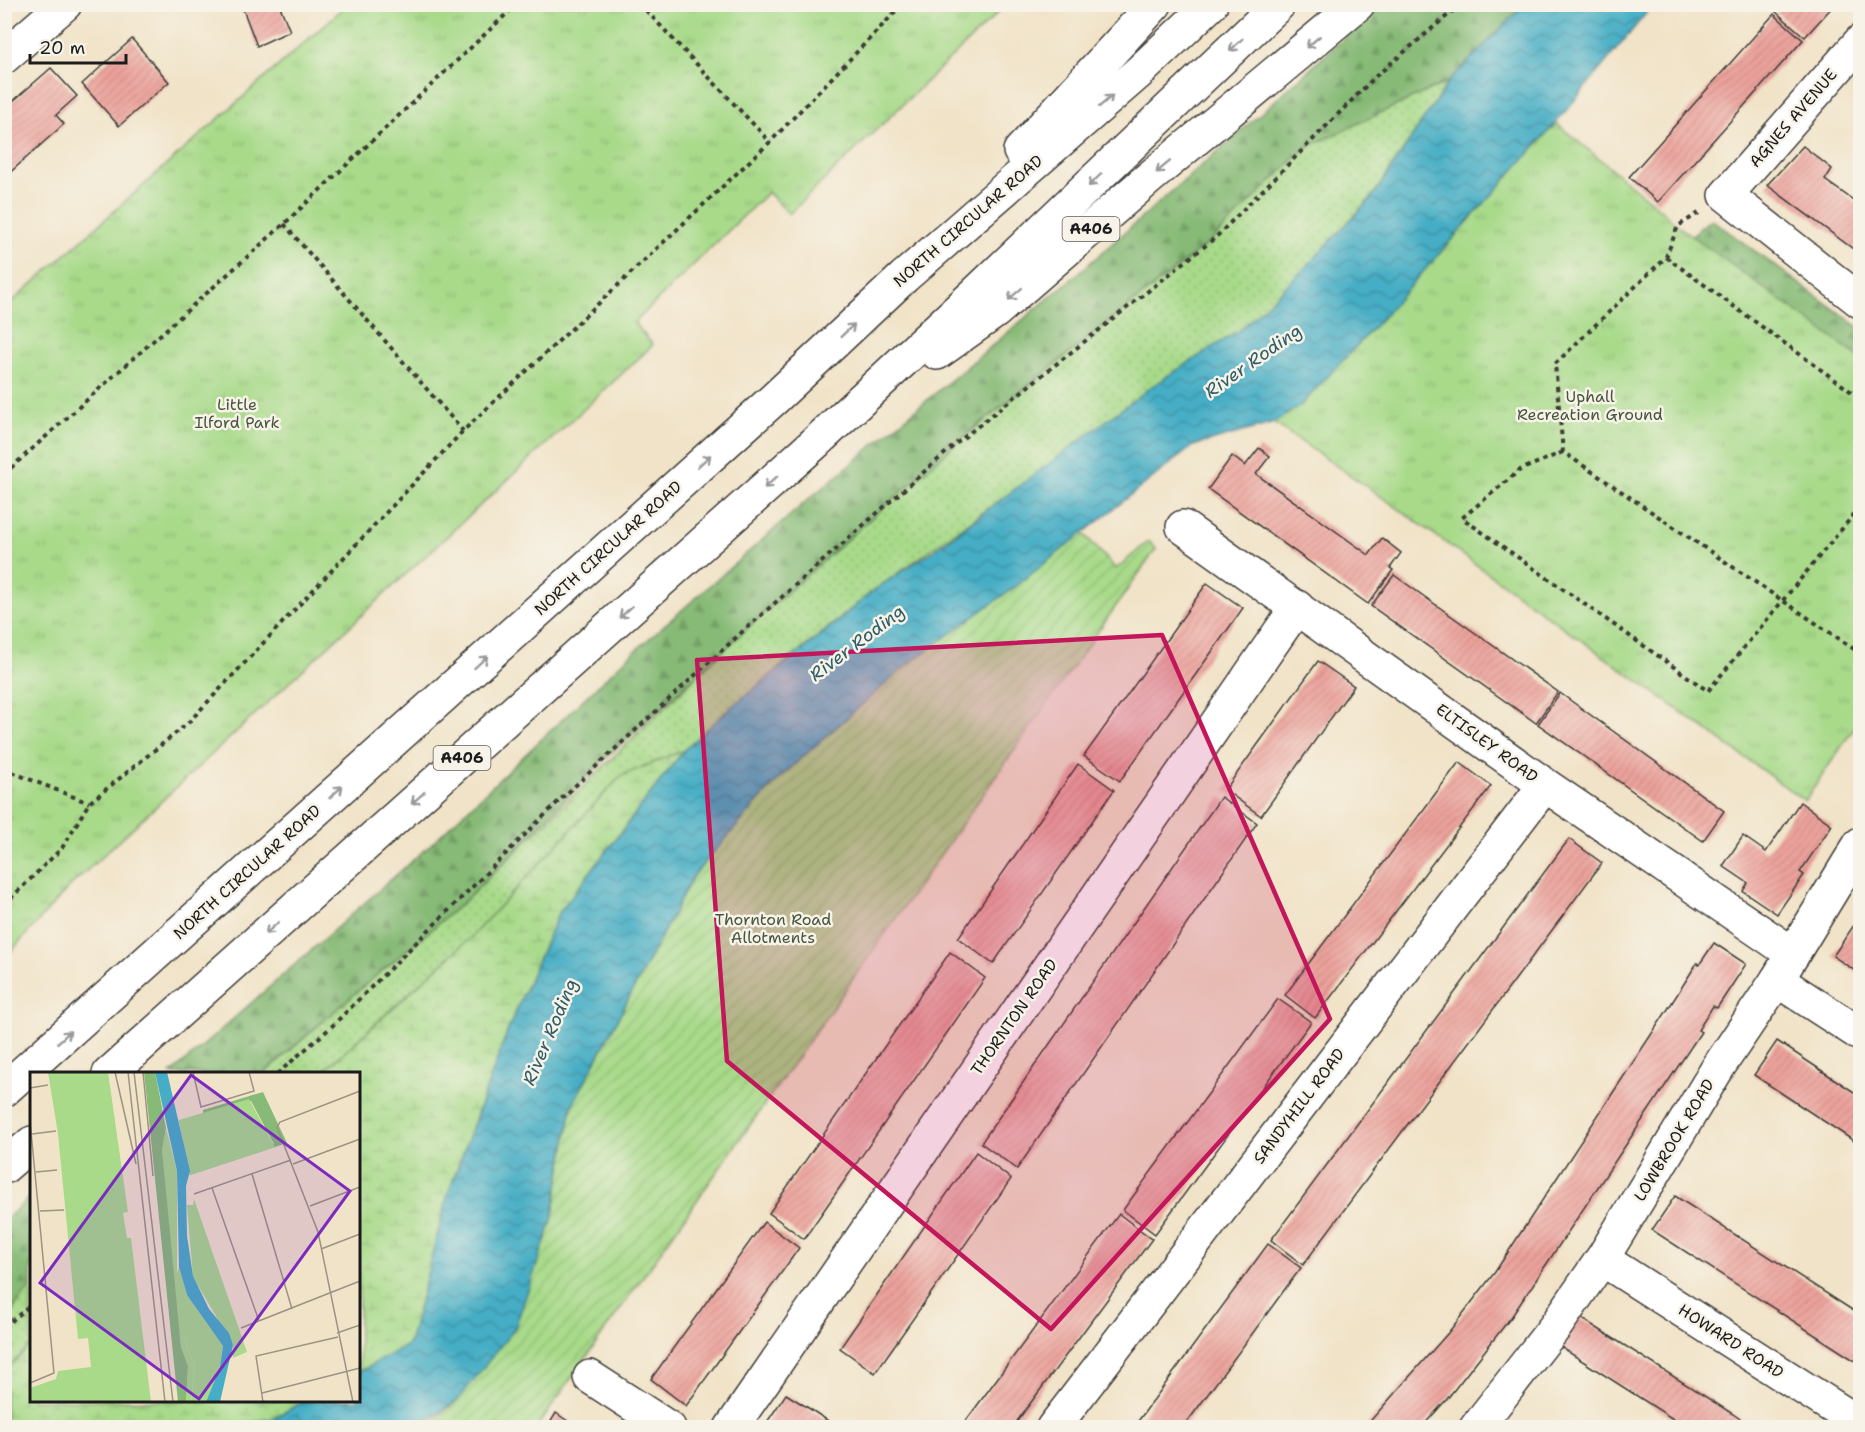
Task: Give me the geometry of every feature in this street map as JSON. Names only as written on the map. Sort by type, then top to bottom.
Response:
[{"type":"main road","points":[[4,57],[65,4]]},
{"type":"main road","points":[[904,277],[1155,4]]},
{"type":"main road","name":"NORTH CIRCULAR ROAD","points":[[4,1090],[774,399],[904,277],[1138,73],[1211,4]]},
{"type":"main road","name":"A406","points":[[111,1072],[815,443],[979,290],[1278,4]]},
{"type":"main road","name":"A406","points":[[815,443],[996,311],[1358,4]]},
{"type":"main road","name":"AGNES AVENUE","points":[[1726,195],[1860,42]]},
{"type":"main road","points":[[1726,195],[1860,301]]},
{"type":"main road","name":"ELTISLEY ROAD","points":[[1183,527],[1545,785],[1785,967],[1860,1034]]},
{"type":"main road","name":"THORNTON ROAD","points":[[731,1428],[1297,607]]},
{"type":"main road","name":"SANDYHILL ROAD","points":[[1053,1428],[1545,785]]},
{"type":"main road","name":"LOWBROOK ROAD","points":[[1476,1428],[1555,1328],[1602,1259],[1719,1066],[1785,967],[1860,844]]},
{"type":"main road","points":[[4,1167],[30,1145]]},
{"type":"main road","name":"HOWARD ROAD","points":[[1602,1259],[1860,1424]]},
{"type":"main road","points":[[591,1377],[669,1428]]},
{"type":"path","points":[[4,474],[284,224],[517,4]]},
{"type":"path","points":[[640,4],[770,142]]},
{"type":"path","points":[[4,905],[62,848],[89,803],[187,724],[463,431],[770,142],[903,4]]},
{"type":"path","points":[[279,1072],[330,1028],[563,797],[742,632],[958,442],[1215,238],[1376,76],[1461,4]]},
{"type":"path","points":[[1563,452],[1555,364],[1666,257],[1678,226],[1726,195]]},
{"type":"path","points":[[284,224],[463,431]]},
{"type":"path","points":[[1666,257],[1860,398]]},
{"type":"path","points":[[1563,452],[1520,470],[1462,518],[1708,691],[1860,507]]},
{"type":"path","points":[[1563,452],[1860,653]]},
{"type":"path","points":[[4,769],[89,803]]},
{"type":"path","points":[[4,1328],[30,1306]]},
{"type":"highlighted area","points":[[1162,635],[1330,1019],[1051,1329],[727,1061],[697,660]]},
{"type":"green space","name":"Little Ilford Park","points":[[347,5],[1006,5],[789,214],[768,192],[634,323],[653,345],[69,887],[5,958],[5,308]]},
{"type":"green space","points":[[1381,5],[1524,5],[1449,81],[1305,148],[1211,241],[968,433],[803,578],[608,756],[466,900],[265,1072],[173,1072],[429,846],[628,657],[809,499],[1074,277]]},
{"type":"green space","points":[[1449,81],[1373,196],[1304,269],[1241,329],[874,590],[736,703],[684,750],[621,776],[471,937],[322,1072],[266,1072],[466,900],[742,632],[958,442],[1211,241],[1305,148]]},
{"type":"green space","name":"Uphall Recreation Ground","points":[[1556,123],[1678,226],[1860,358],[1860,719],[1805,801],[1389,502],[1274,423],[1301,405]]},
{"type":"green space","points":[[1711,219],[1860,328],[1860,382],[1691,236]]},
{"type":"green space","name":"Thornton Road Allotments","points":[[1083,533],[1116,569],[1149,541],[1156,549],[537,1427],[422,1428],[457,1401],[552,1221],[572,1106],[693,876],[780,777],[907,665],[1016,586]]},
{"type":"green space","points":[[684,750],[558,914],[509,1027],[448,1194],[409,1344],[360,1371],[360,1072],[323,1072],[471,937],[621,776]]},
{"type":"green space","points":[[30,1197],[30,1288],[5,1319],[5,1220]]},
{"type":"green space","points":[[30,1288],[30,1346],[5,1371],[5,1319]]},
{"type":"green space","points":[[30,1346],[30,1402],[303,1402],[273,1418],[233,1427],[5,1428],[5,1371]]},
{"type":"water","name":"River Roding","points":[[1524,5],[1653,5],[1556,123],[1301,405],[1274,423],[1193,446],[1016,586],[907,665],[780,777],[693,876],[572,1106],[552,1221],[515,1328],[457,1401],[416,1427],[233,1427],[273,1418],[303,1402],[360,1402],[360,1371],[409,1344],[448,1194],[509,1027],[558,914],[684,750],[736,703],[874,590],[934,550],[1152,386],[1241,329],[1304,269],[1373,196],[1449,81]]},
{"type":"building","points":[[241,4],[279,4],[290,31],[257,46]]},
{"type":"building","points":[[1782,4],[1835,4],[1805,37],[1776,12]]},
{"type":"building","points":[[1774,14],[1803,40],[1658,202],[1629,177]]},
{"type":"building","points":[[132,39],[169,82],[119,126],[82,84]]},
{"type":"building","points":[[51,68],[77,96],[56,115],[64,124],[6,176],[4,109]]},
{"type":"building","points":[[1803,146],[1832,169],[1825,180],[1860,205],[1860,254],[1767,185]]},
{"type":"building","points":[[1259,448],[1270,456],[1256,474],[1369,555],[1382,538],[1401,553],[1390,568],[1393,570],[1368,604],[1208,489],[1232,456],[1245,466]]},
{"type":"building","points":[[1394,575],[1558,692],[1536,723],[1371,606]]},
{"type":"building","points":[[1207,583],[1243,608],[1120,781],[1084,756]]},
{"type":"building","points":[[1318,661],[1354,686],[1261,816],[1225,790]]},
{"type":"building","points":[[1560,693],[1724,811],[1703,841],[1538,724]]},
{"type":"building","points":[[1459,762],[1491,786],[1315,1018],[1285,995]]},
{"type":"building","points":[[1078,764],[1114,790],[993,964],[958,938]]},
{"type":"building","points":[[1221,797],[1257,823],[1017,1169],[981,1143]]},
{"type":"building","points":[[1800,802],[1832,825],[1800,872],[1804,875],[1777,914],[1743,891],[1748,883],[1723,866],[1743,836],[1766,852]]},
{"type":"building","points":[[1569,839],[1602,863],[1303,1265],[1271,1240]]},
{"type":"building","points":[[1856,922],[1860,925],[1860,974],[1833,956]]},
{"type":"building","points":[[1714,943],[1746,964],[1717,1008],[1713,1006],[1698,1030],[1701,1032],[1512,1316],[1447,1399],[1421,1428],[1364,1428],[1448,1333],[1495,1272],[1697,963],[1699,965]]},
{"type":"building","points":[[950,952],[985,978],[804,1239],[769,1213]]},
{"type":"building","points":[[1278,999],[1311,1022],[1155,1234],[1123,1210]]},
{"type":"building","points":[[1777,1041],[1860,1096],[1860,1145],[1754,1075]]},
{"type":"building","points":[[976,1152],[1011,1179],[875,1373],[840,1348]]},
{"type":"building","points":[[1675,1196],[1860,1315],[1860,1364],[1652,1230]]},
{"type":"building","points":[[1119,1214],[1152,1239],[1012,1428],[964,1428],[962,1426]]},
{"type":"building","points":[[764,1222],[799,1248],[686,1406],[651,1379]]},
{"type":"building","points":[[1268,1244],[1301,1268],[1183,1428],[1133,1428]]},
{"type":"building","points":[[1578,1316],[1753,1428],[1687,1428],[1559,1346]]},
{"type":"building","points":[[786,1394],[810,1409],[839,1428],[763,1428]]},
{"type":"building","points":[[556,1413],[578,1428],[547,1428]]}]
